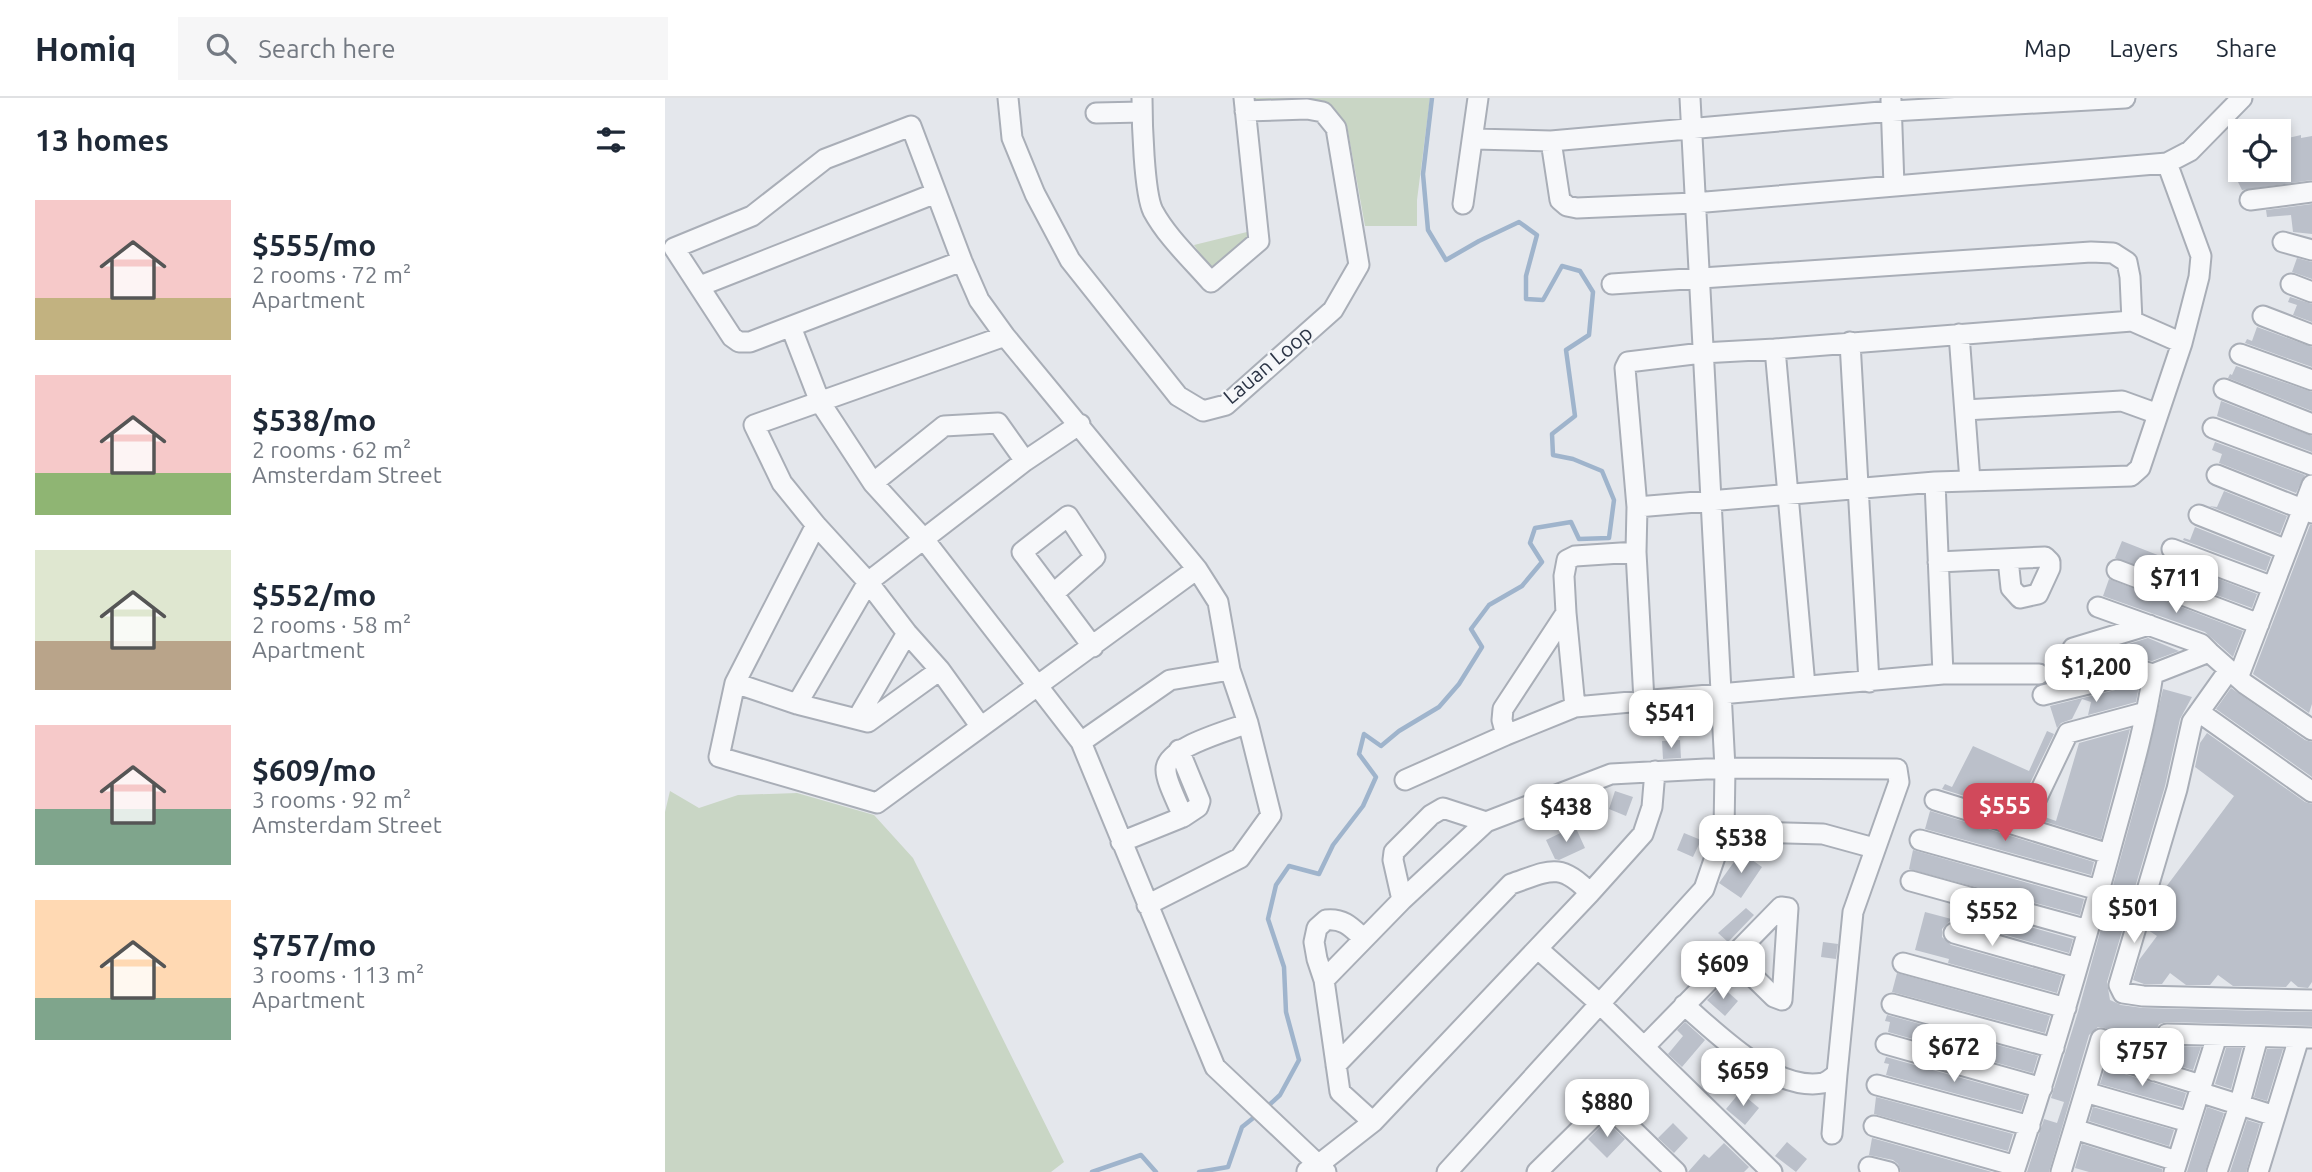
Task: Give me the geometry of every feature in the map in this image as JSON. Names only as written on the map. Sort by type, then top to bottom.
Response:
[{"type":"street","name":"Lauan Loop","points":[[1009,98],[1012,138],[1035,194],[1070,260],[1178,396],[1203,411],[1227,405],[1333,310],[1359,265],[1336,128],[1323,112],[1244,104]]},
{"type":"street","points":[[1463,204],[1478,98]]},
{"type":"street","points":[[1447,1172],[1704,889],[1724,831],[1723,695],[1690,98]]},
{"type":"street","points":[[1474,139],[1551,141],[1691,129],[1891,104],[2125,98]]},
{"type":"street","points":[[1551,141],[1560,200],[1567,206],[1577,208],[1694,203],[2167,163],[2190,151],[2242,98]]},
{"type":"street","points":[[1096,113],[1142,105],[1151,208],[1165,229],[1211,282],[1259,241],[1244,104]]},
{"type":"street","points":[[1891,104],[1894,186]]},
{"type":"street","points":[[962,261],[750,342],[739,342],[732,337],[674,248],[752,216],[825,159],[911,126],[979,300],[1005,336],[1197,569],[1218,602],[1230,670],[1248,723],[1271,815],[1240,858],[1147,905]]},
{"type":"street","points":[[1637,508],[1935,482],[2131,476],[2140,468],[2182,343],[2199,277],[2201,256],[2167,163]]},
{"type":"street","points":[[2250,200],[2312,192]]},
{"type":"street","points":[[700,286],[936,194]]},
{"type":"street","points":[[2312,236],[2283,242],[2312,250]]},
{"type":"street","points":[[1612,284],[2091,252],[2113,253],[2127,262],[2131,321]]},
{"type":"street","points":[[2291,284],[2312,292]]},
{"type":"street","points":[[2263,316],[2312,335]]},
{"type":"street","points":[[1644,701],[1636,552],[1637,508],[1625,368],[1628,362],[1702,352],[1775,349],[2131,321],[2182,343]]},
{"type":"street","points":[[791,327],[820,402],[873,483],[923,538],[1081,742],[1215,1067],[1272,1121],[1317,1170],[1373,1122],[1643,834],[1652,807],[1655,771]]},
{"type":"street","points":[[1959,334],[1970,481]]},
{"type":"street","points":[[981,727],[940,670],[782,483],[754,425],[1005,336]]},
{"type":"street","points":[[1850,342],[1869,682]]},
{"type":"street","points":[[1775,349],[1805,686]]},
{"type":"street","points":[[2240,354],[2312,380]]},
{"type":"street","points":[[2224,389],[2312,424]]},
{"type":"street","points":[[1965,410],[2122,401],[2158,414]]},
{"type":"street","points":[[873,483],[944,426],[998,423],[1025,461]]},
{"type":"street","points":[[797,704],[868,582],[1025,461],[1080,424]]},
{"type":"street","points":[[2213,428],[2312,465]]},
{"type":"street","points":[[2217,475],[2307,511]]},
{"type":"street","points":[[1935,482],[1943,674]]},
{"type":"street","points":[[2312,485],[2307,511],[2287,550],[2259,624],[2234,674],[2192,722],[2177,789],[2119,985],[2123,993],[2143,996],[2312,1000]]},
{"type":"street","points":[[2199,515],[2287,550]]},
{"type":"street","points":[[816,525],[735,683],[719,757],[877,803],[1197,569]]},
{"type":"street","points":[[2172,549],[2273,587]]},
{"type":"street","points":[[1576,707],[1566,612],[1564,576],[1567,560],[1575,556],[1636,552]]},
{"type":"street","points":[[1938,562],[2008,559]]},
{"type":"street","points":[[2117,570],[2259,624]]},
{"type":"street","points":[[1053,594],[1093,647]]},
{"type":"street","points":[[2098,607],[2200,644],[2234,674],[2311,725]]},
{"type":"street","points":[[1506,735],[1502,720],[1503,709],[1566,612]]},
{"type":"street","points":[[2073,648],[2149,625]]},
{"type":"street","points":[[857,719],[907,633]]},
{"type":"street","points":[[2043,695],[2143,671],[2153,674],[2210,652]]},
{"type":"street","points":[[735,683],[797,704],[868,722],[940,670]]},
{"type":"street","points":[[1081,742],[1170,680],[1230,670]]},
{"type":"street","points":[[1405,780],[1576,707],[1943,674],[2039,674]]},
{"type":"street","points":[[1874,1126],[2015,1169],[2042,1088],[2088,930],[2146,712],[2153,674]]},
{"type":"street","points":[[2023,827],[2069,733],[2146,712]]},
{"type":"street","points":[[2199,712],[2312,792]]},
{"type":"street","points":[[1121,842],[1183,817],[1198,807],[1200,801],[1179,750],[1248,723]]},
{"type":"street","points":[[1324,980],[1402,900],[1486,822],[1611,774],[1725,768],[1897,769],[1899,782],[1853,912],[1832,1135]]},
{"type":"street","points":[[1934,800],[2109,854]]},
{"type":"street","points":[[1402,900],[1393,860],[1394,852],[1431,814],[1443,808],[1486,822]]},
{"type":"street","points":[[1724,831],[1823,834],[1874,848]]},
{"type":"street","points":[[1920,840],[2099,890]]},
{"type":"street","points":[[1336,1065],[1511,884],[1547,872],[1565,872],[1590,893]]},
{"type":"street","points":[[1911,881],[2088,930]]},
{"type":"street","points":[[1364,939],[1346,922],[1336,919],[1326,920],[1317,928],[1314,942],[1324,980],[1340,1092],[1373,1122]]},
{"type":"street","points":[[1954,933],[2077,968]]},
{"type":"street","points":[[1538,949],[1600,1004],[1772,1172]]},
{"type":"street","points":[[1644,1047],[1733,957]]},
{"type":"street","points":[[1903,963],[2066,1008]]},
{"type":"street","points":[[1684,1004],[1751,1061],[1787,1081],[1824,1083],[1837,1074]]},
{"type":"street","points":[[1892,1004],[2054,1048]]},
{"type":"street","points":[[2154,1071],[2167,1034],[2306,1038],[2275,1116],[2258,1172]]},
{"type":"street","points":[[2074,1129],[2175,1166],[2217,1035]]},
{"type":"street","points":[[2217,1172],[2258,1037]]},
{"type":"street","points":[[1886,1045],[2042,1088]]},
{"type":"street","points":[[2066,1171],[2074,1129],[2099,1046],[2239,1105],[2275,1116]]},
{"type":"street","points":[[1877,1085],[2029,1126]]},
{"type":"street","points":[[2085,1092],[2189,1122]]},
{"type":"street","points":[[1537,1172],[1606,1104],[1676,1172]]},
{"type":"street","points":[[1869,1167],[1889,1172]]},
{"type":"green space","points":[[1254,98],[1430,98],[1417,200],[1417,226],[1365,226],[1347,126],[1326,108],[1254,109]]},
{"type":"green space","points":[[1251,231],[1252,240],[1211,270],[1194,245]]},
{"type":"green space","points":[[670,791],[699,808],[738,795],[797,793],[874,815],[913,858],[1064,1162],[1051,1172],[665,1172],[665,812]]},
{"type":"building","points":[[2312,136],[2312,180],[2242,190],[2238,182],[2291,182],[2291,137]]},
{"type":"building","points":[[2312,204],[2312,234],[2293,232],[2291,215],[2267,217],[2266,210]]},
{"type":"building","points":[[2297,258],[2312,262],[2312,279],[2292,272]]},
{"type":"building","points":[[2290,297],[2312,304],[2312,322],[2293,315],[2297,305],[2288,302]]},
{"type":"building","points":[[2257,327],[2312,347],[2312,367],[2245,343],[2247,339],[2252,341]]},
{"type":"building","points":[[2236,366],[2312,392],[2312,411],[2228,378]]},
{"type":"building","points":[[2221,401],[2312,436],[2312,452],[2217,416]]},
{"type":"building","points":[[2215,442],[2305,475],[2296,493],[2219,463],[2222,454],[2212,450]]},
{"type":"building","points":[[2224,491],[2287,516],[2280,534],[2209,506],[2217,507]]},
{"type":"building","points":[[2310,525],[2312,704],[2309,713],[2253,674]]},
{"type":"building","points":[[2195,527],[2271,557],[2266,571],[2183,540],[2190,540]]},
{"type":"building","points":[[2122,541],[2257,594],[2252,608],[2115,558]]},
{"type":"building","points":[[2109,579],[2243,631],[2233,657],[2205,632],[2103,596]]},
{"type":"building","points":[[2148,638],[2179,651],[2152,661],[2139,659],[2056,679],[2055,677],[2073,673],[2070,660]]},
{"type":"building","points":[[2139,686],[2136,702],[2088,715],[2091,702],[2082,699],[2072,719],[2061,723],[2057,728],[2050,706]]},
{"type":"building","points":[[2231,688],[2305,740],[2312,742],[2312,777],[2216,709]]},
{"type":"building","points":[[2163,689],[2192,697],[2180,719],[2165,786],[2107,982],[2110,1000],[2121,1005],[2143,1008],[2312,1012],[2312,1026],[2167,1022],[2159,1024],[2154,1035],[2139,1033],[2133,1051],[2112,1045],[2113,1037],[2110,1031],[2098,1027],[2089,1035],[2049,1172],[2027,1172],[2044,1119],[2057,1123],[2064,1102],[2051,1098],[2078,1012],[2139,791]]},
{"type":"building","points":[[2130,729],[2101,839],[2040,820],[2042,816],[2056,821],[2079,743]]},
{"type":"building","points":[[2047,731],[2054,734],[2016,812],[1942,789],[1945,784],[1952,787],[1973,746],[2029,771]]},
{"type":"building","points":[[2207,733],[2305,802],[2312,804],[2312,982],[2308,988],[2298,987],[2291,981],[2286,987],[2233,986],[2218,975],[2210,985],[2186,985],[2170,973],[2162,984],[2144,984],[2133,980],[2139,960],[2157,936],[2148,930],[2157,899],[2234,796],[2195,767],[2200,743]]},
{"type":"building","points":[[1680,740],[1681,758],[1663,759],[1662,741]]},
{"type":"building","points":[[1615,791],[1633,797],[1626,816],[1609,809]]},
{"type":"building","points":[[1930,811],[2094,862],[2091,875],[1925,829]]},
{"type":"building","points":[[1575,826],[1585,848],[1559,860],[1555,859],[1546,840]]},
{"type":"building","points":[[1684,833],[1701,840],[1693,857],[1677,850]]},
{"type":"building","points":[[1913,850],[2084,899],[2080,915],[1909,869]]},
{"type":"building","points":[[1741,852],[1762,867],[1741,898],[1719,883]]},
{"type":"building","points":[[1746,908],[1754,915],[1728,942],[1718,933]]},
{"type":"building","points":[[1963,908],[2073,939],[2069,953],[1957,921],[1950,921],[1942,929],[1942,937],[1951,945],[2062,976],[2057,993],[1948,963],[1949,959],[1915,950],[1925,912],[1959,921]]},
{"type":"building","points":[[1823,942],[1838,944],[1836,959],[1821,957]]},
{"type":"building","points":[[1897,973],[2050,1016],[2045,1033],[1892,992]]},
{"type":"building","points":[[1721,986],[1738,1001],[1725,1016],[1707,1000]]},
{"type":"building","points":[[1887,1015],[2038,1056],[2033,1073],[1888,1032],[1890,1022],[1885,1021]]},
{"type":"building","points":[[1685,1022],[1705,1040],[1682,1067],[1668,1054],[1683,1036],[1677,1030]]},
{"type":"building","points":[[2176,1046],[2201,1047],[2193,1070],[2170,1063]]},
{"type":"building","points":[[2226,1048],[2242,1048],[2231,1089],[2215,1084]]},
{"type":"building","points":[[2267,1049],[2283,1049],[2267,1101],[2254,1097]]},
{"type":"building","points":[[1886,1057],[2026,1096],[2021,1111],[1886,1075],[1889,1064],[1884,1063]]},
{"type":"building","points":[[2105,1068],[2186,1093],[2182,1107],[2100,1084]]},
{"type":"building","points":[[1740,1092],[1759,1108],[1745,1125],[1726,1109]]},
{"type":"building","points":[[1876,1097],[2013,1134],[2008,1151],[1874,1114]]},
{"type":"building","points":[[2093,1107],[2174,1130],[2169,1146],[2089,1121]]},
{"type":"building","points":[[2207,1107],[2224,1113],[2205,1172],[2187,1172]]},
{"type":"building","points":[[2247,1120],[2260,1124],[2246,1172],[2230,1172]]},
{"type":"building","points":[[1606,1121],[1625,1139],[1607,1158],[1588,1139]]},
{"type":"building","points":[[1673,1123],[1688,1138],[1674,1153],[1658,1138]]},
{"type":"building","points":[[1872,1138],[1992,1172],[1901,1172],[1893,1160],[1869,1155]]},
{"type":"building","points":[[1787,1142],[1807,1159],[1796,1172],[1775,1156]]},
{"type":"building","points":[[1724,1143],[1749,1167],[1744,1172],[1688,1172],[1704,1154],[1709,1158]]},
{"type":"building","points":[[2082,1144],[2162,1169],[2162,1172],[2089,1172],[2075,1168]]},
{"type":"waterway","points":[[1267,1107],[1280,1095],[1299,1060],[1286,1012],[1284,967],[1268,919],[1276,885],[1289,866],[1319,874],[1333,845],[1363,806],[1376,777],[1359,754],[1364,734],[1381,746],[1399,731],[1439,707],[1459,684],[1482,647],[1471,629],[1489,605],[1522,586],[1542,562],[1530,543],[1535,528],[1571,522],[1579,539],[1609,538],[1614,500],[1602,471],[1573,459],[1553,455],[1552,434],[1575,416],[1566,350],[1589,335],[1593,292],[1580,271],[1562,266],[1543,300],[1526,299],[1526,276],[1537,235],[1519,222],[1446,260],[1428,230],[1423,174],[1432,98]]},
{"type":"waterway","points":[[1199,1172],[1228,1167],[1242,1127],[1257,1115]]},
{"type":"waterway","points":[[1092,1172],[1141,1155],[1156,1172]]}]
